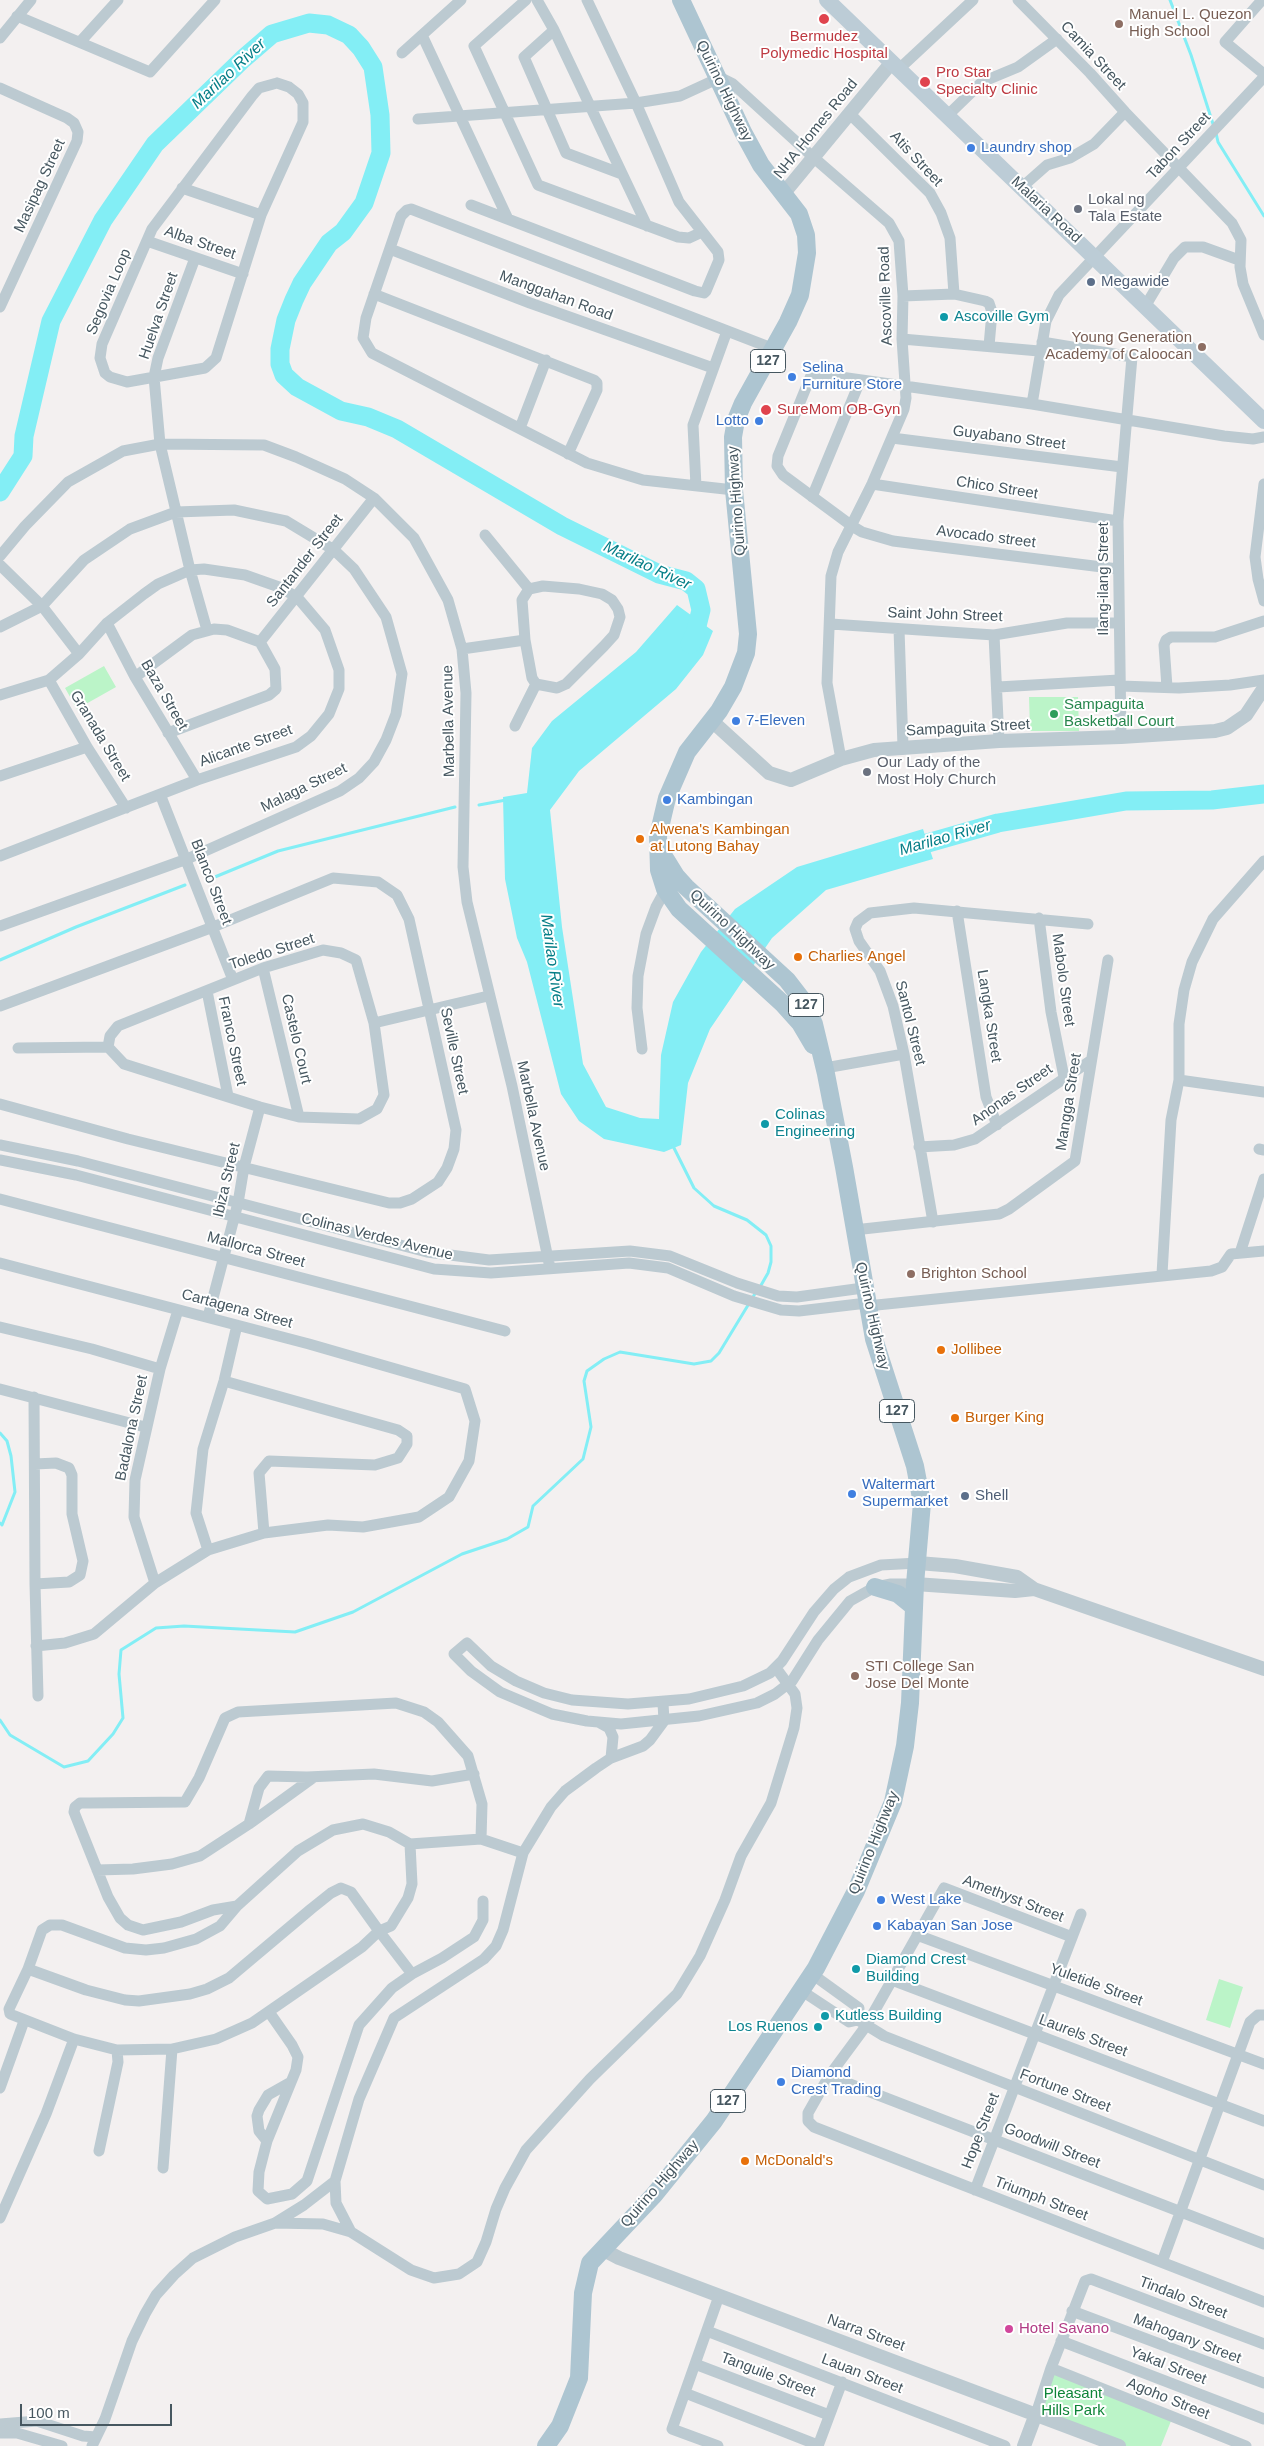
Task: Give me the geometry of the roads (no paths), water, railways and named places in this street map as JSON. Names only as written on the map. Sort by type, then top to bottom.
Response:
[{"type":"main road","name":"Quirino Highway","points":[[681,0],[717,79],[761,164],[800,214],[806,235],[806,269],[800,295],[774,349],[743,403],[736,420],[733,445],[734,490],[746,606],[746,653],[733,687],[712,721],[688,752],[676,775],[660,820],[658,847],[679,909],[751,974],[800,1023],[825,1068]]},
{"type":"main road","name":"Malaria Road","points":[[827,0],[1263,418]]},
{"type":"main road","name":"Quirino Highway","points":[[546,2446],[560,2426],[577,2384],[583,2293],[590,2264],[654,2195],[714,2121],[812,1974],[838,1929],[856,1891],[893,1802],[909,1720],[915,1584],[922,1503],[915,1466],[876,1348],[825,1068],[809,1011],[787,980],[718,915],[671,883]]},
{"type":"main road","points":[[874,1587],[898,1594],[914,1607]]},
{"type":"street","points":[[0,38],[31,0]]},
{"type":"street","points":[[80,42],[118,0]]},
{"type":"street","points":[[17,16],[150,72],[216,0]]},
{"type":"street","points":[[402,53],[461,0]]},
{"type":"street","points":[[526,0],[474,46],[538,185],[684,238],[694,237],[702,232]]},
{"type":"street","points":[[538,0],[591,106],[647,226]]},
{"type":"street","points":[[471,205],[704,293],[708,287],[719,256],[679,202],[636,103],[587,0]]},
{"type":"street","points":[[896,66],[972,0]]},
{"type":"street","name":"Camia Street","points":[[1018,0],[1179,166]]},
{"type":"street","points":[[1262,0],[1225,42],[1264,76]]},
{"type":"street","points":[[554,30],[524,57],[566,153],[622,174]]},
{"type":"street","points":[[422,34],[508,219]]},
{"type":"street","points":[[948,116],[982,82],[1026,62],[1057,39]]},
{"type":"street","name":"NHA Homes Road","points":[[784,193],[848,113],[896,66]]},
{"type":"street","name":"Tabon Street","points":[[1032,404],[1040,346],[1046,321],[1060,295],[1264,76]]},
{"type":"street","points":[[418,119],[636,103],[680,96],[717,79]]},
{"type":"street","name":"Ascoville Road","points":[[717,79],[733,84],[813,158],[889,223],[899,241],[903,296],[902,339],[906,387],[904,409],[872,484],[838,552],[831,576],[831,624],[827,683],[842,759]]},
{"type":"street","name":"Segovia Loop","points":[[277,83],[289,86],[298,94],[303,103],[303,122],[261,215],[213,363],[205,368],[127,382],[117,381],[105,373],[100,358],[102,344],[147,240],[160,215],[259,88],[277,83]]},
{"type":"street","name":"Masipag Street","points":[[0,88],[67,118],[74,123],[78,132],[78,141],[0,307]]},
{"type":"street","name":"Camia Street","points":[[1022,188],[1047,164],[1070,158],[1094,144],[1125,112]]},
{"type":"street","name":"Atis Street","points":[[848,113],[930,193],[941,213],[950,238],[954,294]]},
{"type":"street","points":[[1179,166],[1232,223],[1241,240],[1239,260],[1243,284],[1264,335]]},
{"type":"street","points":[[182,188],[261,215]]},
{"type":"street","points":[[734,490],[623,475],[604,470],[568,454],[372,353],[363,338],[366,318],[401,216],[407,210],[415,210],[774,349]]},
{"type":"street","name":"Alba Street","points":[[147,240],[243,274]]},
{"type":"street","points":[[1146,305],[1174,258],[1185,247],[1203,247],[1239,260]]},
{"type":"street","name":"Manggahan Road","points":[[390,249],[539,306],[713,368]]},
{"type":"street","name":"Huelva Street","points":[[195,258],[158,358],[154,377],[160,444],[190,570],[207,630]]},
{"type":"street","points":[[374,294],[589,377],[597,383],[597,390],[592,404],[568,454]]},
{"type":"street","points":[[903,296],[954,294],[979,299],[989,304],[992,312],[989,346]]},
{"type":"street","points":[[696,486],[693,425],[727,331]]},
{"type":"street","points":[[902,339],[989,346],[1040,346]]},
{"type":"street","name":"Ilang-ilang Street","points":[[1040,346],[1132,357],[1118,522],[1121,737]]},
{"type":"street","points":[[520,428],[546,360]]},
{"type":"street","points":[[852,526],[783,475],[777,466],[778,456],[812,373],[1032,404],[1224,436],[1253,439],[1264,437]]},
{"type":"street","points":[[812,497],[860,381]]},
{"type":"street","name":"Guyabano Street","points":[[892,438],[1122,467]]},
{"type":"street","name":"Marbella Avenue","points":[[0,556],[25,526],[68,482],[123,451],[160,444],[264,446],[345,479],[374,498],[414,538],[430,564],[448,600],[462,648],[466,693],[464,867],[467,902],[488,996],[512,1086],[550,1268]]},
{"type":"street","name":"Chico Street","points":[[872,484],[1118,522]]},
{"type":"street","points":[[1264,484],[1255,557],[1264,601]]},
{"type":"street","name":"Santander Street","points":[[260,642],[374,498]]},
{"type":"street","name":"Malaga Street","points":[[0,627],[42,606],[84,560],[130,529],[176,512],[234,510],[286,521],[334,550],[363,580],[386,617],[393,635],[402,674],[396,714],[386,740],[374,762],[360,778],[340,791],[187,859],[0,926]]},
{"type":"street","name":"Avocado street","points":[[852,526],[877,537],[893,541],[1118,569]]},
{"type":"street","points":[[485,535],[529,589]]},
{"type":"street","points":[[0,565],[42,606],[79,654]]},
{"type":"street","name":"Alicante Street","points":[[0,694],[49,680],[79,654],[107,623],[158,584],[190,570],[204,568],[245,575],[279,587],[297,596],[325,630],[339,670],[339,689],[330,714],[312,736],[296,746],[160,794],[0,856]]},
{"type":"street","points":[[550,586],[602,594],[612,600],[618,609],[620,617],[614,635],[566,684],[557,688],[548,688],[536,684],[532,678],[521,604],[529,589],[550,586]]},
{"type":"street","points":[[1167,687],[1164,645],[1166,640],[1171,637],[1215,637],[1264,621]]},
{"type":"street","name":"Baza Street","points":[[107,623],[135,677],[198,780]]},
{"type":"street","name":"Saint John Street","points":[[831,624],[994,635],[1067,623],[1118,623]]},
{"type":"street","points":[[899,629],[903,747]]},
{"type":"street","points":[[135,677],[192,635],[207,630],[227,630],[260,642],[276,669],[276,689],[269,695],[168,733]]},
{"type":"street","points":[[994,635],[998,687],[999,741]]},
{"type":"street","points":[[462,648],[525,640]]},
{"type":"street","name":"Granada Street","points":[[49,680],[87,747],[126,808]]},
{"type":"street","points":[[998,687],[1120,683],[1167,687],[1230,685],[1264,680]]},
{"type":"street","points":[[514,726],[536,684]]},
{"type":"street","name":"Sampaguita Street","points":[[712,721],[769,773],[782,779],[791,780],[842,759],[874,750],[999,741],[1121,737],[1215,731],[1227,728],[1246,715],[1264,688]]},
{"type":"street","points":[[0,776],[87,747]]},
{"type":"street","name":"Blanco Street","points":[[160,794],[233,980]]},
{"type":"street","points":[[1162,1274],[1171,1120],[1179,1080],[1179,1024],[1192,962],[1213,919],[1264,861]]},
{"type":"street","name":"Seville Street","points":[[0,1006],[213,927],[334,878],[378,882],[397,895],[409,919],[456,1130],[454,1149],[447,1168],[438,1182],[424,1193],[412,1199],[400,1203],[389,1203],[244,1168],[0,1104]]},
{"type":"street","points":[[642,1049],[637,1008],[638,976],[646,934],[671,883]]},
{"type":"street","name":"Santol Street","points":[[933,1222],[918,1147],[904,1054],[887,985],[880,971],[858,941],[855,929],[863,917],[891,910],[914,908],[1088,924]]},
{"type":"street","name":"Langka Street","points":[[957,911],[986,1096],[997,1125]]},
{"type":"street","name":"Mabolo Street","points":[[1039,918],[1051,1012],[1064,1077]]},
{"type":"street","name":"Toledo Street","points":[[323,950],[341,953],[356,960],[374,1023],[384,1095],[377,1109],[359,1119],[299,1117],[260,1107],[124,1064],[108,1047],[110,1036],[118,1026],[263,968],[323,950]]},
{"type":"street","name":"Mangga Street","points":[[854,1230],[999,1214],[1016,1204],[1075,1161],[1108,960]]},
{"type":"street","name":"Castelo Court","points":[[263,968],[299,1117]]},
{"type":"street","name":"Franco Street","points":[[206,991],[228,1096]]},
{"type":"street","points":[[374,1023],[488,996]]},
{"type":"street","points":[[18,1048],[108,1047]]},
{"type":"street","points":[[825,1068],[904,1054]]},
{"type":"street","name":"Anonas Street","points":[[918,1147],[966,1143],[997,1125],[1064,1077],[1090,1061]]},
{"type":"street","points":[[1179,1080],[1264,1092]]},
{"type":"street","name":"Ibiza Street","points":[[208,1317],[238,1203],[244,1168],[260,1107]]},
{"type":"street","name":"Colinas Verdes Avenue","points":[[0,1145],[78,1161],[427,1252],[488,1260],[612,1250],[670,1256],[771,1294],[797,1297],[866,1299]]},
{"type":"street","name":"Colinas Verdes Avenue","points":[[0,1160],[76,1175],[434,1269],[490,1273],[613,1263],[668,1268],[729,1294],[767,1306],[799,1311],[866,1299]]},
{"type":"street","points":[[1240,1253],[1264,1179]]},
{"type":"street","name":"Mallorca Street","points":[[0,1199],[505,1331]]},
{"type":"street","points":[[612,1250],[613,1263]]},
{"type":"street","points":[[866,1299],[1211,1271],[1222,1267],[1231,1254],[1264,1250]]},
{"type":"street","name":"Cartagena Street","points":[[0,1264],[208,1317],[465,1389],[475,1421],[469,1461],[449,1497],[419,1517],[363,1527],[328,1525],[264,1533]]},
{"type":"street","points":[[729,1294],[733,1281]]},
{"type":"street","points":[[767,1306],[771,1294]]},
{"type":"street","name":"Badalona Street","points":[[155,1583],[134,1517],[134,1480],[160,1369],[178,1310]]},
{"type":"street","points":[[208,1550],[196,1513],[203,1449],[224,1381],[237,1325]]},
{"type":"street","points":[[0,1327],[92,1349],[160,1369]]},
{"type":"street","points":[[36,1646],[65,1643],[94,1634],[155,1583],[208,1550],[264,1533],[259,1473],[269,1461],[342,1466],[375,1465],[398,1458],[407,1444],[407,1436],[398,1430],[224,1381]]},
{"type":"street","points":[[0,1389],[145,1427]]},
{"type":"street","points":[[34,1397],[35,1584],[38,1696]]},
{"type":"street","points":[[35,1464],[56,1463],[69,1468],[72,1475],[72,1514],[83,1561],[80,1575],[69,1582],[35,1584]]},
{"type":"street","points":[[1034,1589],[1015,1591],[915,1584],[892,1584],[874,1587],[850,1602],[831,1622],[788,1686],[757,1703],[699,1716],[664,1721],[621,1724],[552,1714],[516,1700],[477,1676],[454,1654],[468,1643],[479,1656],[502,1673],[530,1687],[559,1697],[611,1704],[689,1699],[743,1686],[763,1678],[776,1668],[814,1612],[841,1584],[860,1572],[881,1565],[918,1563],[955,1566],[1018,1577],[1034,1589],[1264,1669]]},
{"type":"street","points":[[275,2223],[323,2224],[351,2232],[411,2270],[434,2278],[459,2274],[477,2262],[502,2195],[526,2150],[590,2079],[662,2010],[690,1976],[725,1900],[741,1856],[771,1803],[794,1728],[797,1708],[795,1694],[776,1668]]},
{"type":"street","points":[[351,2232],[336,2204],[335,2181],[360,2099],[394,2018],[484,1960],[496,1946],[503,1930],[523,1853],[551,1807],[565,1791],[611,1758],[643,1746],[664,1721],[663,1702]]},
{"type":"street","points":[[237,1906],[213,1910],[181,1922],[143,1930],[128,1925],[120,1918],[102,1886],[75,1817],[75,1807],[80,1803],[90,1802],[185,1802],[199,1778],[225,1718],[238,1712],[396,1703],[411,1706],[424,1712],[451,1734],[468,1756],[482,1804],[481,1839]]},
{"type":"street","points":[[599,1722],[609,1728],[613,1737],[611,1758]]},
{"type":"street","points":[[249,1824],[259,1788],[268,1776],[314,1777],[374,1774],[432,1781],[474,1774]]},
{"type":"street","points":[[97,1870],[133,1869],[186,1862],[212,1849],[314,1777]]},
{"type":"street","points":[[410,1844],[412,1884],[408,1898],[391,1926],[379,1931],[362,1947],[252,2023],[216,2039],[172,2049],[117,2050],[24,2021],[12,2016],[9,2009],[28,1969],[42,1930],[50,1924],[62,1925],[125,1948],[146,1950],[164,1948],[196,1938],[220,1926],[237,1906],[298,1851],[333,1830],[362,1824],[390,1832],[410,1844],[481,1839],[523,1853]]},
{"type":"street","points":[[28,1969],[86,1990],[125,2000],[139,2001],[190,1994],[207,1989],[229,1978],[311,1909],[331,1893],[341,1888],[351,1892],[412,1974]]},
{"type":"street","name":"Amethyst Street","points":[[917,1935],[944,1888],[1072,1937]]},
{"type":"street","points":[[268,2012],[292,2045],[298,2057],[291,2082],[267,2141],[259,2172],[258,2191],[267,2199],[285,2197],[298,2191],[306,2181],[359,2025],[392,1988],[474,1937],[483,1920],[483,1901]]},
{"type":"street","name":"Hope Street","points":[[975,2190],[1081,1914]]},
{"type":"street","points":[[829,2076],[892,1980],[917,1935]]},
{"type":"street","name":"Yuletide Street","points":[[917,1935],[1264,2064]]},
{"type":"street","points":[[812,1974],[859,2008],[862,2023]]},
{"type":"street","name":"Laurels Street","points":[[892,1980],[1264,2121]]},
{"type":"street","name":"Fortune Street","points":[[802,1991],[849,2022],[862,2023],[884,2036],[1264,2185]]},
{"type":"street","points":[[1162,2262],[1250,2022],[1258,2015],[1264,2015]]},
{"type":"street","points":[[0,2088],[24,2021]]},
{"type":"street","points":[[0,2218],[46,2114],[74,2038]]},
{"type":"street","points":[[163,2168],[172,2049]]},
{"type":"street","points":[[99,2151],[118,2062],[117,2050]]},
{"type":"street","name":"Triumph Street","points":[[829,2076],[808,2113],[808,2121],[814,2127],[1264,2302]]},
{"type":"street","name":"Goodwill Street","points":[[829,2076],[1264,2244]]},
{"type":"street","points":[[267,2141],[259,2131],[257,2116],[259,2110],[268,2095],[291,2082]]},
{"type":"street","points":[[0,2424],[37,2420],[94,2441],[105,2419],[132,2341],[156,2295],[193,2258],[235,2236],[275,2223],[304,2205],[335,2181]]},
{"type":"street","name":"Narra Street","points":[[602,2249],[619,2258],[1119,2446]]},
{"type":"street","name":"Tindalo Street","points":[[1072,2312],[1082,2286],[1085,2281],[1091,2279],[1264,2344]]},
{"type":"street","points":[[718,2446],[672,2429],[719,2296]]},
{"type":"street","points":[[1024,2446],[1072,2312]]},
{"type":"street","name":"Mahogany Street","points":[[1072,2312],[1264,2384]]},
{"type":"street","name":"Lauan Street","points":[[707,2331],[1005,2446]]},
{"type":"street","name":"Yakal Street","points":[[1061,2341],[1264,2419]]},
{"type":"street","name":"Tanguile Street","points":[[695,2364],[829,2415]]},
{"type":"street","name":"Agoho Street","points":[[1051,2368],[1246,2446]]},
{"type":"street","points":[[685,2393],[818,2446],[842,2382]]},
{"type":"street","points":[[0,2433],[17,2433],[62,2446]]},
{"type":"water","points":[[677,605],[713,631],[703,655],[676,689],[579,771],[550,810],[562,927],[583,1064],[606,1107],[640,1118],[659,1119],[661,1055],[673,1002],[701,952],[735,909],[797,867],[923,829],[933,859],[826,890],[772,938],[710,1029],[688,1083],[681,1145],[664,1152],[604,1139],[579,1121],[561,1094],[527,962],[517,938],[505,879],[503,797],[527,793],[532,748],[552,721],[636,652]]},
{"type":"waterway","points":[[1170,0],[1191,55],[1213,124]]},
{"type":"waterway","name":"Marilao River","points":[[0,492],[23,456],[24,436],[51,321],[103,220],[155,144],[243,59],[272,34],[309,23],[328,25],[349,35],[361,48],[373,67],[380,115],[381,153],[364,203],[343,232],[329,243],[302,283],[294,300],[286,320],[280,349],[280,364],[284,375],[297,387],[341,411],[368,417],[397,429],[562,526],[659,574],[686,581],[696,589],[701,610],[695,634],[690,644]]},
{"type":"waterway","points":[[1216,133],[1218,142],[1264,216]]},
{"type":"waterway","name":"Marilao River","points":[[903,850],[998,823],[1126,801],[1212,800],[1264,794]]},
{"type":"waterway","points":[[479,805],[506,800]]},
{"type":"waterway","points":[[210,879],[278,851],[455,807]]},
{"type":"waterway","points":[[0,960],[76,927],[185,885]]},
{"type":"waterway","points":[[672,1144],[694,1188],[714,1206],[747,1220],[766,1235],[771,1246],[771,1262],[768,1273],[760,1287]]},
{"type":"waterway","points":[[0,1720],[10,1735],[64,1767],[88,1761],[113,1734],[123,1718],[119,1674],[121,1650],[156,1628],[184,1626],[295,1632],[353,1612],[462,1554],[507,1539],[528,1527],[533,1506],[583,1459],[591,1427],[584,1381],[587,1371],[604,1359],[620,1352],[694,1364],[711,1361],[719,1353],[756,1292]]},
{"type":"waterway","points":[[0,1433],[7,1441],[11,1456],[15,1492],[2,1525],[0,1523]]},
{"type":"place","name":"Bermudez Polymedic Hospital","points":[[824,19]]},
{"type":"place","name":"Manuel L. Quezon High School","points":[[1119,24]]},
{"type":"place","name":"Pro Star Specialty Clinic","points":[[925,82]]},
{"type":"place","name":"Laundry shop","points":[[971,148]]},
{"type":"place","name":"Lokal ng Tala Estate","points":[[1078,209]]},
{"type":"place","name":"Megawide","points":[[1091,282]]},
{"type":"place","name":"Ascoville Gym","points":[[944,317]]},
{"type":"place","name":"Young Generation Academy of Caloocan","points":[[1202,347]]},
{"type":"place","name":"Selina Furniture Store","points":[[792,377]]},
{"type":"place","name":"SureMom OB-Gyn","points":[[766,410]]},
{"type":"place","name":"Lotto","points":[[759,421]]},
{"type":"place","name":"Sampaguita Basketball Court","points":[[1054,714]]},
{"type":"place","name":"7-Eleven","points":[[736,721]]},
{"type":"place","name":"Our Lady of the Most Holy Church","points":[[867,772]]},
{"type":"place","name":"Kambingan","points":[[667,800]]},
{"type":"place","name":"Alwena's Kambingan at Lutong Bahay","points":[[640,839]]},
{"type":"place","name":"Charlies Angel","points":[[798,957]]},
{"type":"place","name":"Colinas Engineering","points":[[765,1124]]},
{"type":"place","name":"Brighton School","points":[[911,1274]]},
{"type":"place","name":"Jollibee","points":[[941,1350]]},
{"type":"place","name":"Burger King","points":[[955,1418]]},
{"type":"place","name":"Waltermart Supermarket","points":[[852,1494]]},
{"type":"place","name":"Shell","points":[[965,1496]]},
{"type":"place","name":"STI College San Jose Del Monte","points":[[855,1676]]},
{"type":"place","name":"West Lake","points":[[881,1900]]},
{"type":"place","name":"Kabayan San Jose","points":[[877,1926]]},
{"type":"place","name":"Diamond Crest Building","points":[[856,1969]]},
{"type":"place","name":"Kutless Building","points":[[825,2016]]},
{"type":"place","name":"Los Ruenos","points":[[818,2027]]},
{"type":"place","name":"Diamond Crest Trading","points":[[781,2082]]},
{"type":"place","name":"McDonald's","points":[[745,2161]]},
{"type":"place","name":"Hotel Savano","points":[[1009,2329]]},
{"type":"park label","name":"Pleasant Hills Park","points":[[1073,2402]]}]
